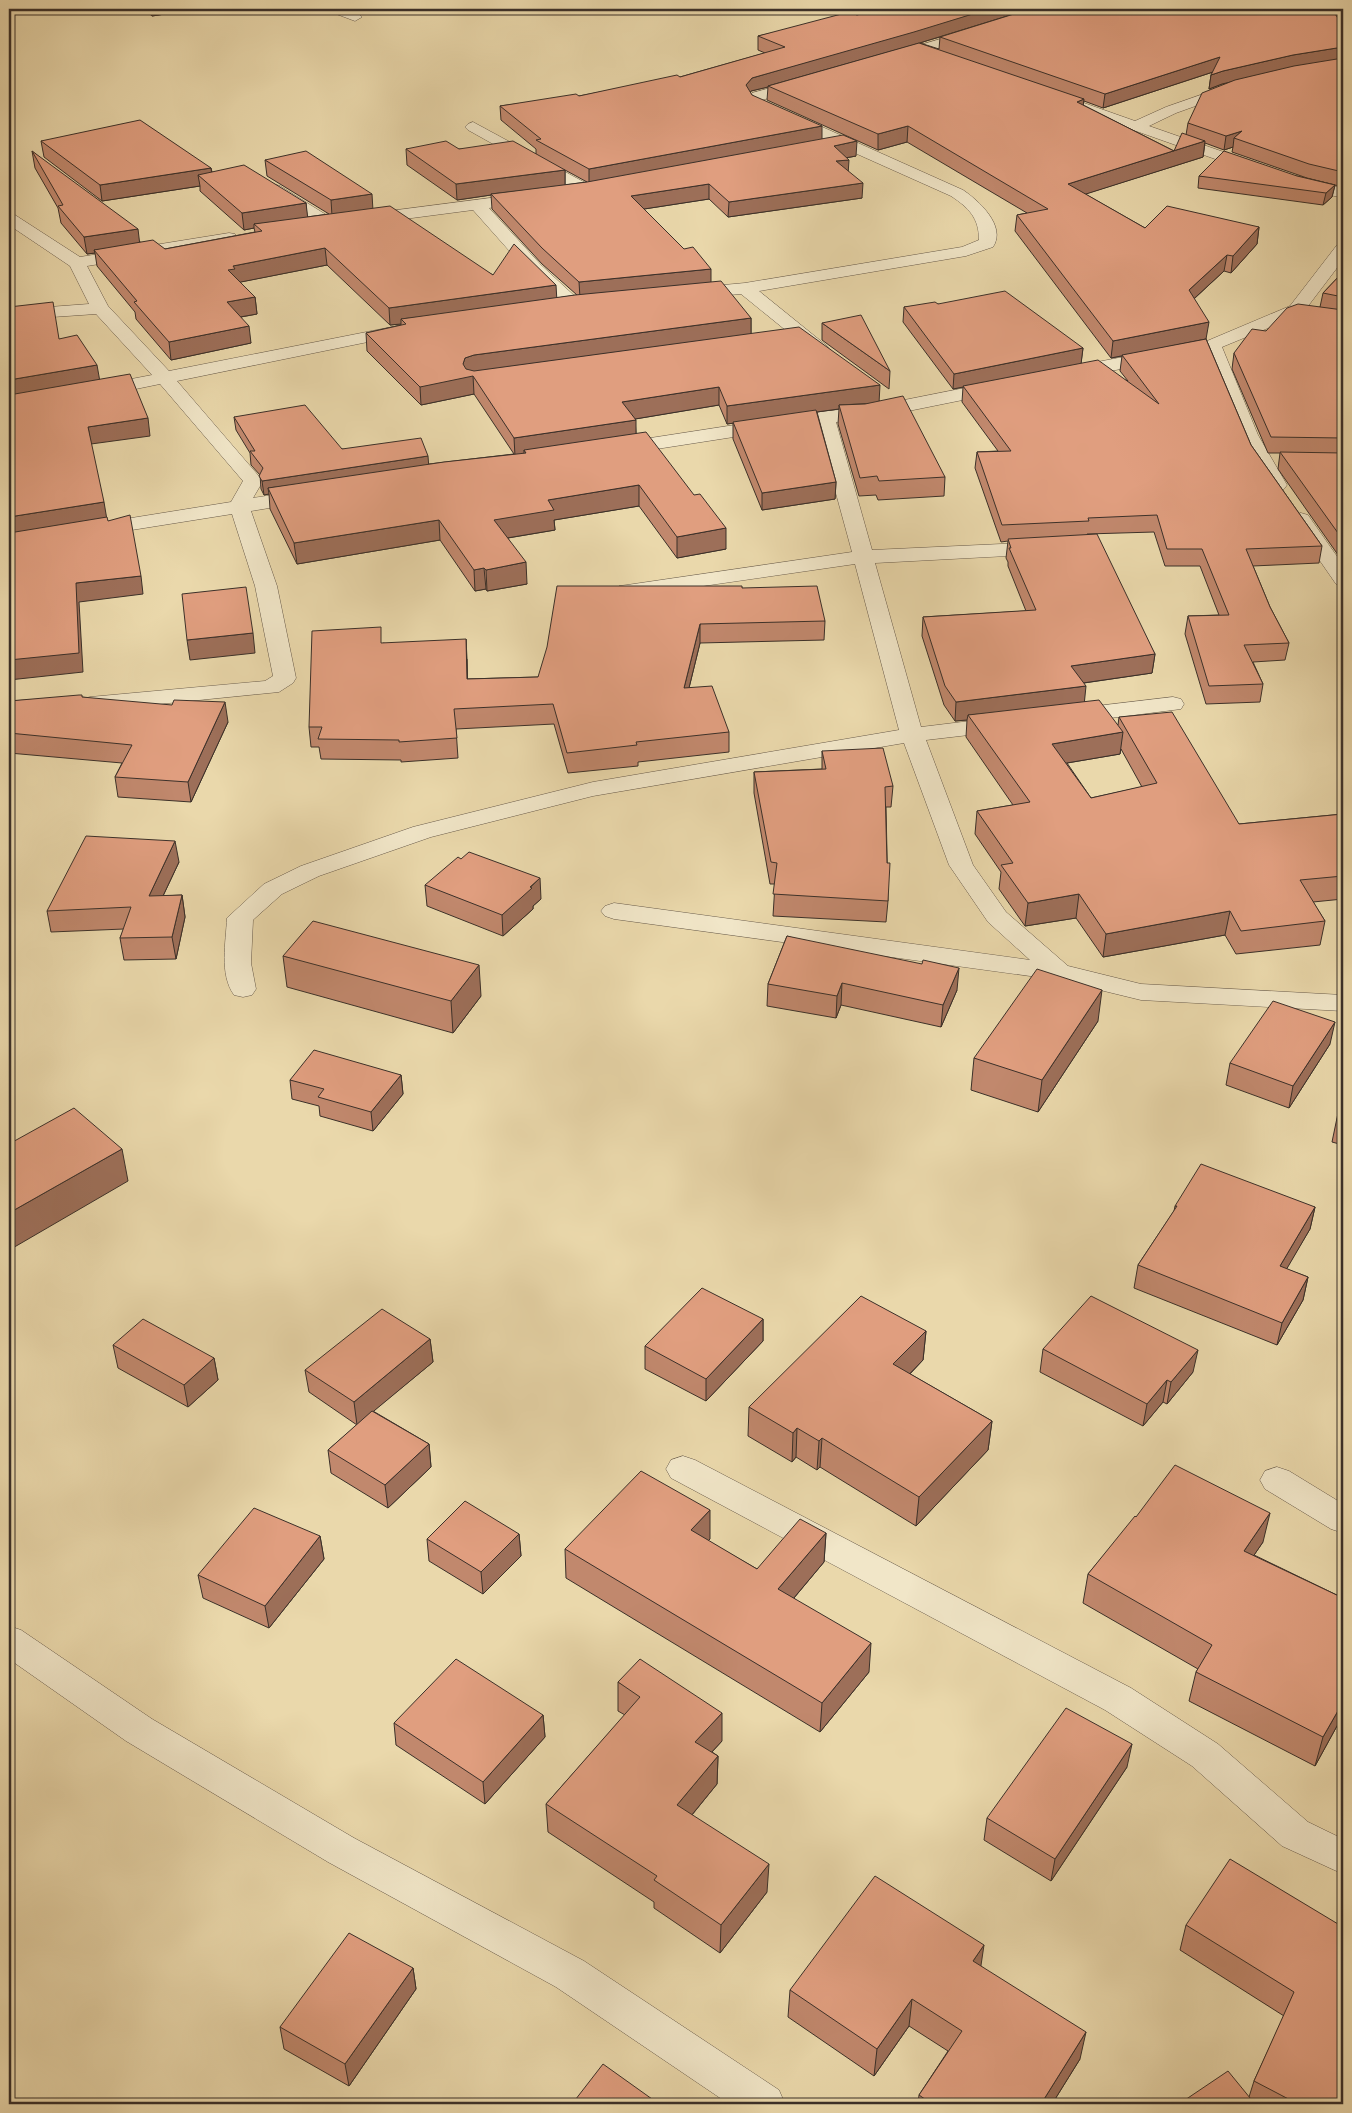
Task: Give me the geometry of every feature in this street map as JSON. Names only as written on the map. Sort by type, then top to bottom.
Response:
[{"type":"street","points":[[336,9],[354,17]]},
{"type":"street","points":[[881,61],[984,30]]},
{"type":"street","points":[[919,50],[938,57]]},
{"type":"street","points":[[678,295],[744,288],[966,251],[987,243],[988,230],[978,208],[958,193],[918,177],[845,142],[757,104],[754,100],[757,96],[814,80]]},
{"type":"street","points":[[1136,126],[1218,93],[1245,85]]},
{"type":"street","points":[[1051,96],[1266,172]]},
{"type":"street","points":[[473,127],[593,189],[560,194]]},
{"type":"street","points":[[814,148],[845,142]]},
{"type":"street","points":[[1284,178],[1343,193]]},
{"type":"street","points":[[260,180],[330,224]]},
{"type":"street","points":[[303,227],[541,196]]},
{"type":"street","points":[[477,205],[535,269],[575,306]]},
{"type":"street","points":[[9,218],[77,263],[100,308],[165,378],[253,481],[239,506],[266,586],[285,678],[271,687],[68,707]]},
{"type":"street","points":[[77,263],[246,235]]},
{"type":"street","points":[[1056,376],[1212,345],[1296,310],[1343,249]]},
{"type":"street","points":[[744,288],[801,336],[832,358]]},
{"type":"street","points":[[556,308],[594,304]]},
{"type":"street","points":[[9,315],[100,308]]},
{"type":"street","points":[[1296,310],[1315,314]]},
{"type":"street","points":[[77,394],[416,328]]},
{"type":"street","points":[[782,338],[801,336]]},
{"type":"street","points":[[1212,345],[1226,385],[1260,461],[1343,580]]},
{"type":"street","points":[[600,451],[825,417],[864,414],[1017,384]]},
{"type":"street","points":[[878,391],[900,408]]},
{"type":"street","points":[[825,417],[912,735],[962,865],[997,917],[1059,972]]},
{"type":"street","points":[[1260,461],[1288,461]]},
{"type":"street","points":[[76,533],[327,493]]},
{"type":"street","points":[[627,591],[863,557],[1065,546]]},
{"type":"street","points":[[242,990],[238,957],[240,918],[273,889],[310,871],[422,832],[593,789],[912,735],[1173,704]]},
{"type":"street","points":[[614,911],[1059,972],[1141,992],[1343,1003]]},
{"type":"street","points":[[683,1469],[1118,1699],[1205,1755],[1295,1834],[1343,1857]]},
{"type":"street","points":[[1277,1480],[1343,1520]]},
{"type":"street","points":[[9,1640],[139,1730],[341,1850],[570,1974],[764,2104]]},
{"type":"building","points":[[879,9],[989,9],[752,78],[746,85],[752,95],[822,126],[589,169],[536,140],[541,139],[500,106],[576,94],[579,96],[677,75],[680,77],[785,47],[758,36],[849,12],[857,15]]},
{"type":"building","points":[[1030,9],[1332,9],[1339,20],[1343,21],[1343,47],[1293,55],[1211,75],[1220,57],[1105,94],[940,37]]},
{"type":"building","points":[[919,43],[1084,99],[1077,102],[1174,151],[1068,184],[1145,228],[1167,206],[1259,227],[1233,256],[1227,255],[1189,290],[1209,322],[1113,341],[1017,215],[1048,209],[908,126],[878,134],[768,86]]},
{"type":"building","points":[[1343,58],[1343,172],[1309,164],[1234,138],[1242,131],[1226,136],[1188,123],[1202,93],[1235,80],[1294,66]]},
{"type":"building","points":[[140,120],[211,168],[100,185],[41,141]]},
{"type":"building","points":[[1182,133],[1205,141],[1174,151]]},
{"type":"building","points":[[843,135],[857,141],[834,146],[849,160],[836,161],[863,183],[729,202],[709,184],[631,196],[684,249],[693,247],[711,269],[579,282],[542,248],[491,194],[587,182]]},
{"type":"building","points":[[446,141],[459,149],[513,141],[565,170],[456,184],[406,149]]},
{"type":"building","points":[[32,151],[138,229],[84,237],[58,206],[63,205]]},
{"type":"building","points":[[306,151],[372,194],[331,200],[265,160]]},
{"type":"building","points":[[1224,151],[1297,176],[1335,185],[1326,193],[1199,176]]},
{"type":"building","points":[[244,165],[306,203],[242,213],[198,175]]},
{"type":"building","points":[[390,206],[493,275],[514,244],[556,285],[389,308],[325,248],[233,266],[235,269],[228,270],[255,297],[227,302],[249,326],[169,342],[134,302],[137,301],[94,250],[153,240],[165,249],[262,231],[254,224]]},
{"type":"building","points":[[1343,272],[1343,297],[1323,293]]},
{"type":"building","points":[[721,281],[751,318],[474,355],[465,358],[463,364],[466,369],[474,371],[799,327],[880,385],[727,406],[719,387],[622,402],[636,420],[514,438],[473,376],[420,387],[366,333],[406,324],[401,319],[575,295]]},
{"type":"building","points":[[1005,291],[1083,348],[954,374],[904,307],[935,302],[938,304]]},
{"type":"building","points":[[53,302],[59,339],[77,335],[97,365],[9,380],[9,307]]},
{"type":"building","points":[[1298,304],[1343,310],[1343,438],[1271,437],[1234,353],[1252,329],[1266,331],[1287,308]]},
{"type":"building","points":[[861,315],[890,371],[822,323]]},
{"type":"building","points":[[1206,339],[1251,445],[1322,546],[1246,549],[1270,607],[1289,643],[1244,645],[1263,684],[1209,686],[1188,616],[1229,615],[1202,549],[1167,549],[1157,515],[1088,518],[1089,521],[1002,525],[977,452],[1011,451],[963,386],[1098,360],[1159,404],[1122,355]]},
{"type":"building","points":[[130,374],[148,418],[88,427],[104,502],[9,517],[9,395]]},
{"type":"building","points":[[903,396],[945,477],[879,481],[877,476],[860,478],[839,405],[865,404]]},
{"type":"building","points":[[305,405],[342,449],[421,438],[428,456],[262,481],[259,476],[263,468],[250,451],[255,451],[234,417]]},
{"type":"building","points":[[816,410],[836,482],[762,493],[733,422]]},
{"type":"building","points":[[646,432],[694,495],[700,494],[726,528],[677,537],[639,485],[548,500],[554,510],[494,520],[526,562],[486,570],[484,568],[474,570],[439,520],[294,543],[268,488],[444,462],[526,453],[524,450]]},
{"type":"building","points":[[1280,452],[1343,453],[1343,540]]},
{"type":"building","points":[[130,515],[141,576],[76,583],[79,653],[9,660],[9,533],[107,517],[108,521]]},
{"type":"building","points":[[1097,534],[1155,654],[1071,666],[1086,686],[956,702],[945,686],[923,617],[1036,610],[1009,548],[1011,548],[1008,539]]},
{"type":"building","points":[[557,586],[742,586],[742,588],[817,586],[825,621],[700,624],[684,688],[712,686],[729,732],[636,742],[637,745],[567,753],[553,704],[454,709],[457,738],[399,742],[399,740],[318,739],[322,727],[309,727],[312,631],[381,627],[381,643],[466,639],[467,679],[538,677],[547,647]]},
{"type":"building","points":[[246,587],[253,633],[187,640],[182,594]]},
{"type":"building","points":[[82,695],[82,697],[172,705],[174,700],[225,702],[188,782],[115,777],[132,745],[9,733],[9,701]]},
{"type":"building","points":[[1099,700],[1123,732],[1052,744],[1091,798],[1157,783],[1119,717],[1172,712],[1239,824],[1343,814],[1343,876],[1300,880],[1325,921],[1241,931],[1230,911],[1106,934],[1079,894],[1028,903],[1001,865],[1013,863],[977,811],[1030,802],[968,715]]},
{"type":"building","points":[[883,748],[893,786],[885,787],[887,863],[890,863],[888,901],[773,894],[777,863],[771,862],[754,772],[826,769],[822,751]]},
{"type":"building","points":[[86,836],[175,841],[149,896],[182,895],[172,937],[120,938],[131,907],[47,911]]},
{"type":"building","points":[[469,852],[540,878],[530,887],[532,888],[502,915],[425,885],[458,857],[461,859]]},
{"type":"building","points":[[313,921],[479,965],[451,1001],[283,956]]},
{"type":"building","points":[[787,936],[922,964],[923,960],[959,968],[943,1005],[842,983],[837,996],[768,984]]},
{"type":"building","points":[[1037,969],[1102,990],[1042,1080],[974,1058]]},
{"type":"building","points":[[1273,1001],[1335,1022],[1293,1086],[1230,1063]]},
{"type":"building","points":[[314,1050],[401,1075],[371,1112],[318,1097],[324,1089],[290,1080]]},
{"type":"building","points":[[1343,1090],[1343,1122],[1337,1120]]},
{"type":"building","points":[[74,1108],[122,1149],[9,1213],[9,1144]]},
{"type":"building","points":[[1201,1164],[1315,1207],[1280,1266],[1308,1277],[1282,1323],[1138,1265],[1177,1206],[1175,1206]]},
{"type":"building","points":[[702,1288],[763,1319],[706,1379],[645,1346]]},
{"type":"building","points":[[861,1296],[926,1331],[893,1364],[992,1421],[919,1497],[822,1438],[819,1441],[797,1428],[793,1433],[749,1407]]},
{"type":"building","points":[[1091,1296],[1198,1350],[1171,1382],[1167,1380],[1147,1404],[1043,1349]]},
{"type":"building","points":[[382,1309],[430,1339],[354,1402],[305,1370]]},
{"type":"building","points":[[143,1319],[214,1358],[184,1385],[113,1345]]},
{"type":"building","points":[[372,1411],[429,1444],[385,1485],[328,1450]]},
{"type":"building","points":[[1175,1465],[1270,1513],[1244,1551],[1343,1598],[1343,1702],[1323,1737],[1196,1672],[1212,1645],[1088,1574],[1136,1517]]},
{"type":"building","points":[[641,1471],[710,1510],[691,1530],[757,1569],[800,1519],[826,1533],[778,1589],[871,1643],[822,1703],[565,1549]]},
{"type":"building","points":[[465,1501],[519,1534],[481,1572],[427,1539]]},
{"type":"building","points":[[254,1508],[320,1536],[265,1606],[198,1575]]},
{"type":"building","points":[[456,1659],[543,1715],[483,1782],[394,1723]]},
{"type":"building","points":[[640,1659],[722,1713],[695,1742],[718,1756],[677,1805],[769,1864],[721,1925],[654,1880],[657,1876],[546,1804],[640,1697],[618,1682]]},
{"type":"building","points":[[1066,1708],[1132,1744],[1055,1859],[987,1818]]},
{"type":"building","points":[[1230,1859],[1343,1927],[1343,2104],[1298,2104],[1254,2081],[1294,1992],[1186,1925]]},
{"type":"building","points":[[875,1876],[984,1945],[973,1961],[1086,2032],[1041,2104],[932,2104],[919,2095],[962,2031],[912,1999],[877,2049],[790,1990]]},
{"type":"building","points":[[349,1933],[413,1968],[345,2064],[280,2027]]},
{"type":"building","points":[[603,2064],[659,2104],[572,2104]]},
{"type":"building","points":[[1228,2071],[1255,2104],[1179,2104]]}]
